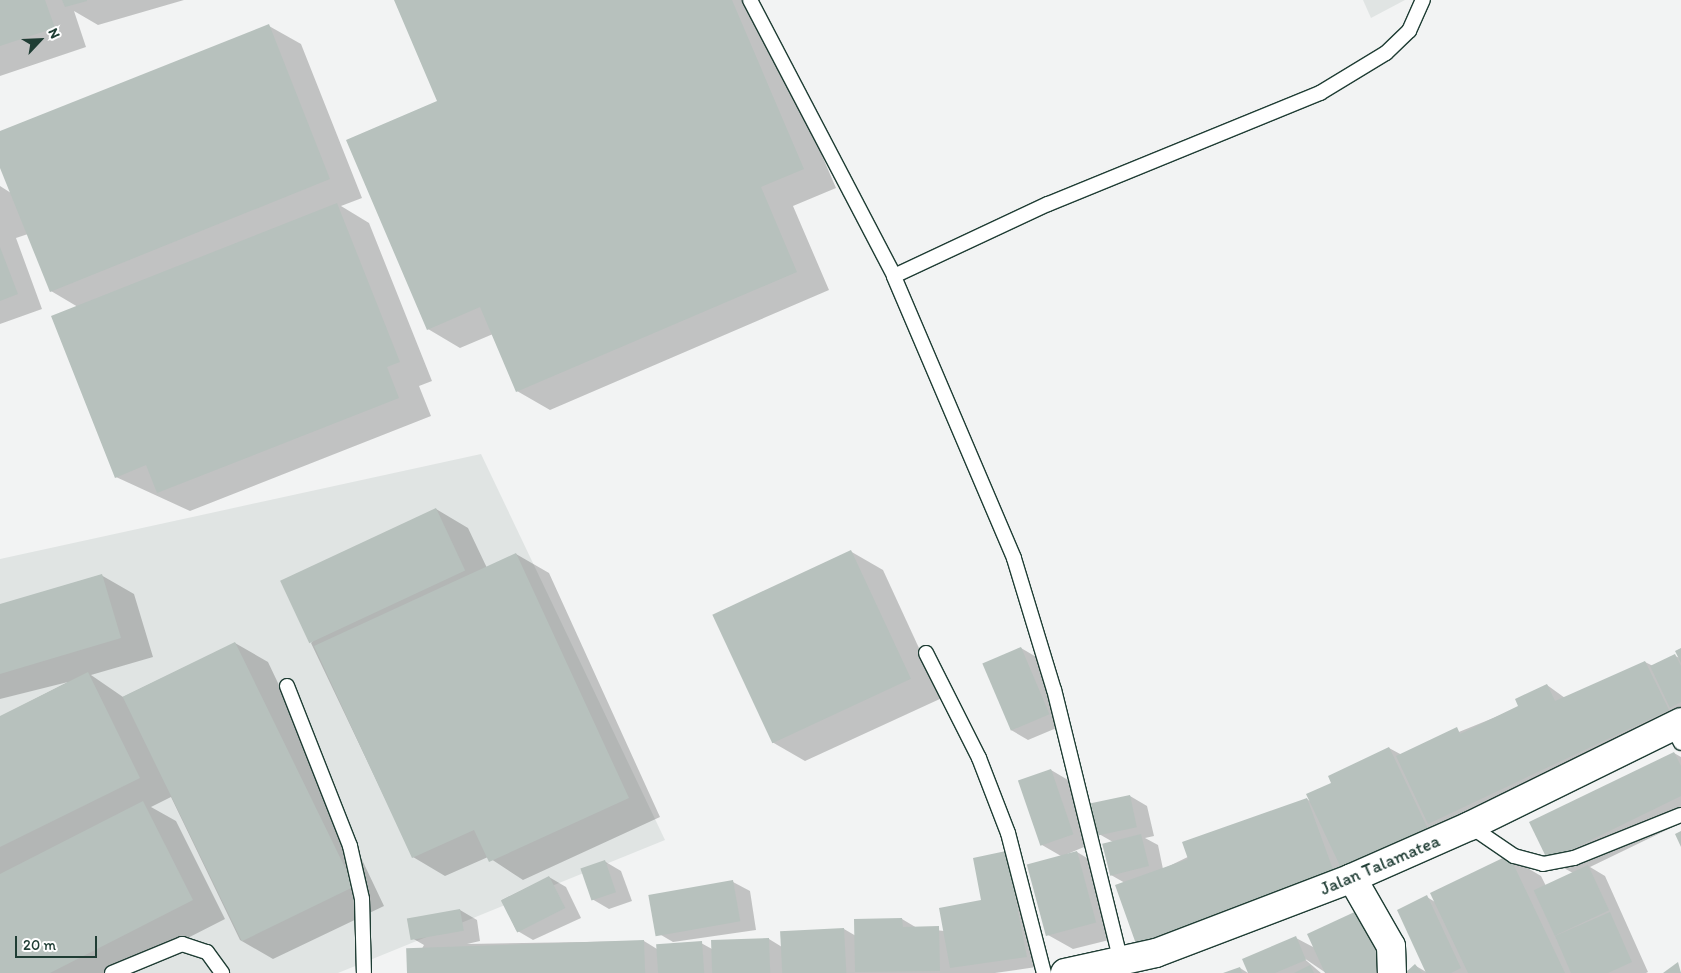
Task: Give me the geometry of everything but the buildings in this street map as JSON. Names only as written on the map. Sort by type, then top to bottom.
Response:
[{"type":"street","name":"Jalan Talamatea","points":[[1065,973],[1156,953],[1352,878],[1678,730]]},
{"type":"street","points":[[1352,878],[1391,946],[1392,973]]},
{"type":"lane","points":[[750,0],[894,276],[1014,558],[1054,690],[1121,962]]},
{"type":"lane","points":[[894,276],[1048,204],[1320,94],[1386,53],[1409,31],[1423,0]]},
{"type":"lane","points":[[926,653],[979,758],[1008,833],[1044,973]]},
{"type":"lane","points":[[287,686],[350,846],[362,899],[364,973]]},
{"type":"lane","points":[[1470,826],[1514,856],[1543,864],[1574,858],[1681,815]]},
{"type":"lane","points":[[112,973],[166,947],[182,944],[207,952],[222,973]]},
{"type":"shaded area","points":[[1363,0],[1405,0],[1371,18]]},
{"type":"shaded area","points":[[481,454],[665,840],[338,973],[0,973],[0,559]]}]
